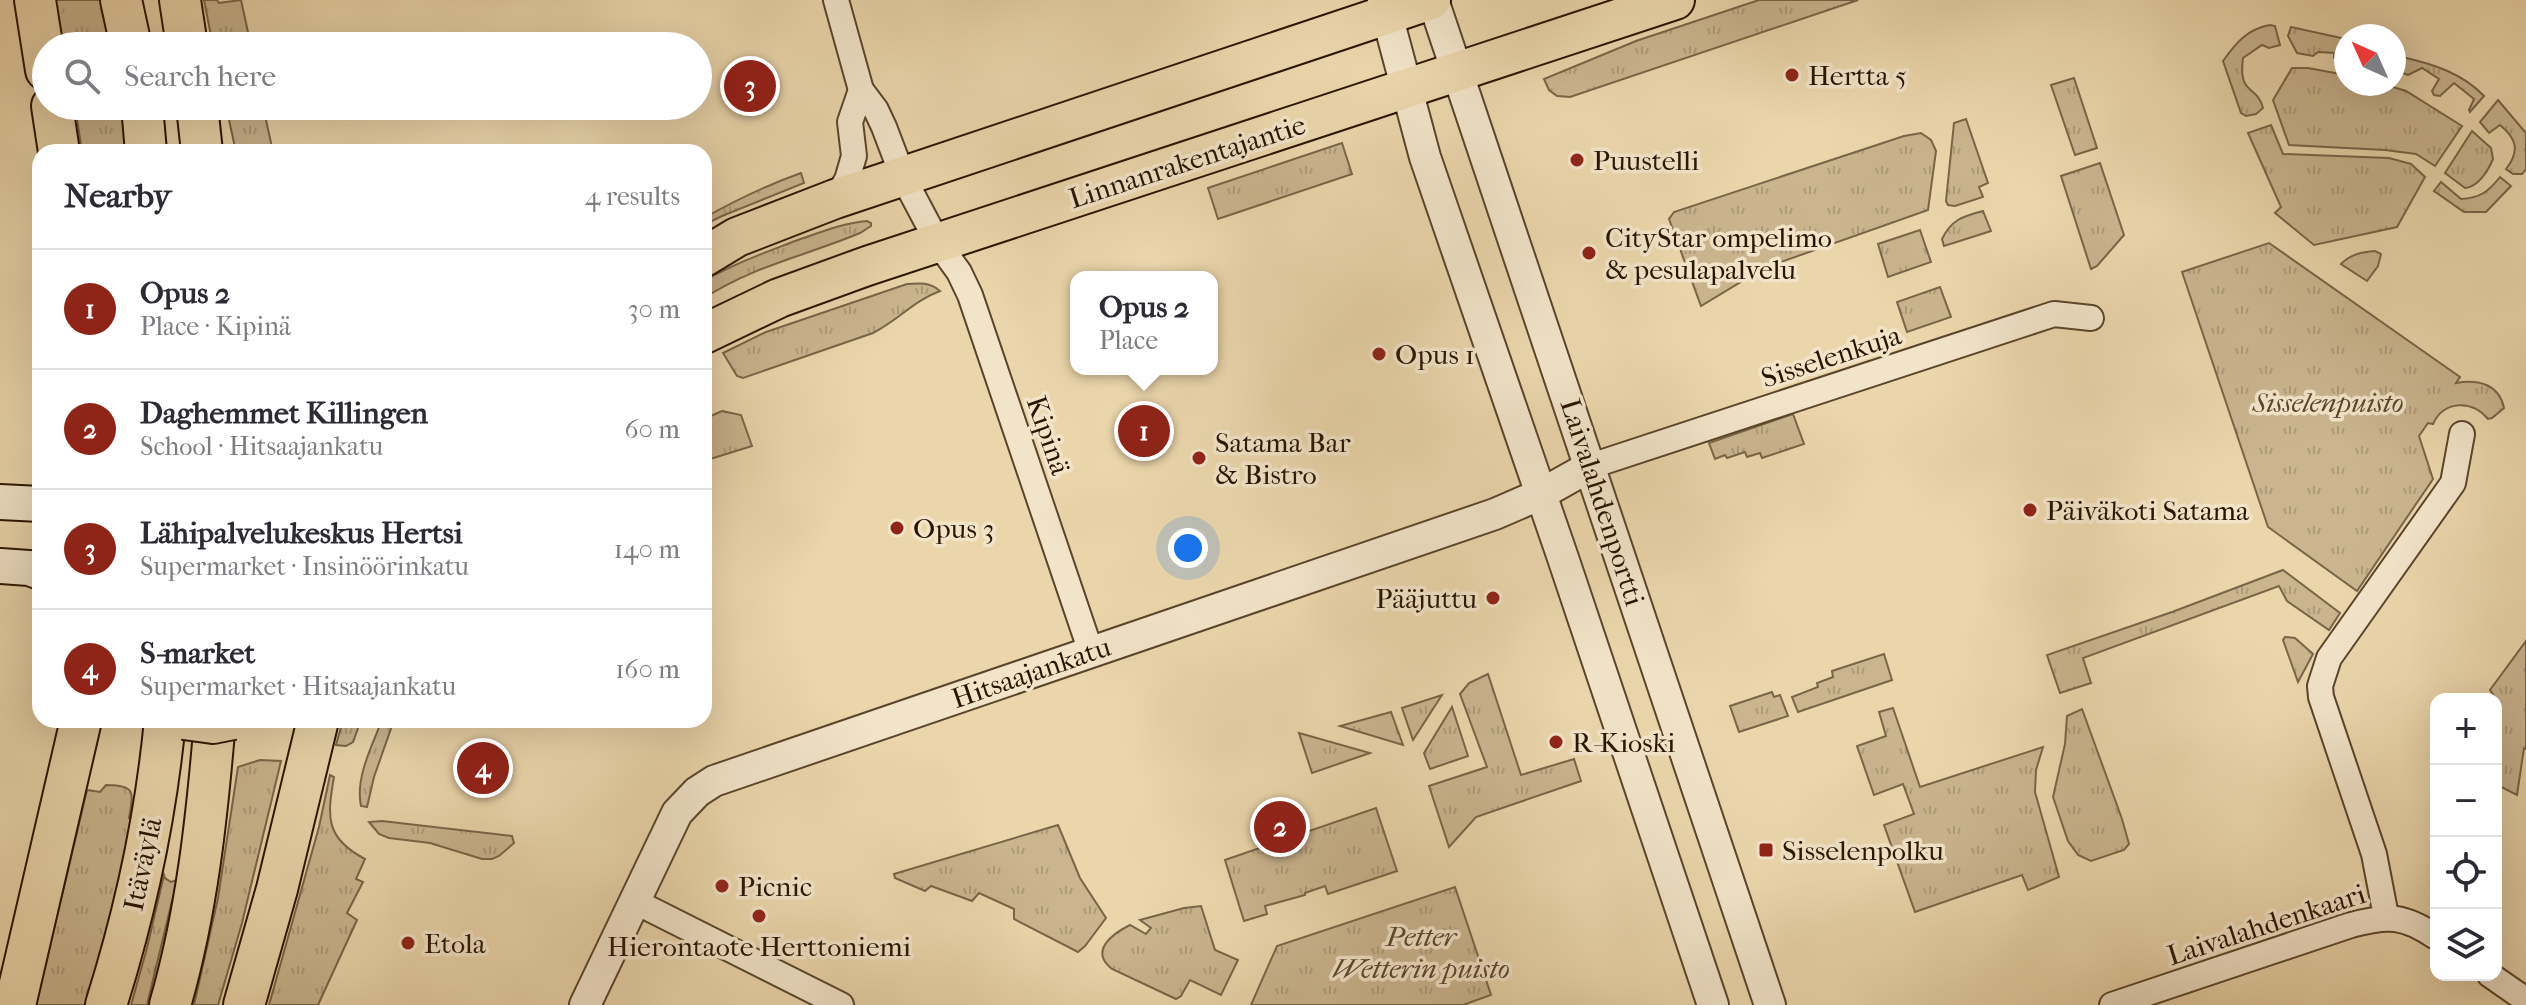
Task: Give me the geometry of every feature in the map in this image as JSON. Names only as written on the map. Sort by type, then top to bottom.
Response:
[{"type":"highway","points":[[35,0],[40,32]]},
{"type":"highway","points":[[121,0],[128,32]]},
{"type":"highway","points":[[180,0],[185,32]]},
{"type":"highway","points":[[54,120],[58,144]]},
{"type":"highway","points":[[143,120],[145,144]]},
{"type":"highway","points":[[199,120],[201,144]]},
{"type":"highway","points":[[15,1005],[79,728]]},
{"type":"highway","name":"Itäväylä","points":[[106,1005],[123,950],[159,784],[164,728]]},
{"type":"highway","name":"Itäväylä","points":[[170,1005],[198,888],[214,728]]},
{"type":"highway","points":[[244,1005],[277,889],[316,728]]},
{"type":"main road","points":[[712,252],[737,237],[835,199],[1385,7],[1432,0]]},
{"type":"main road","name":"Linnanrakentajantie","points":[[712,330],[779,298],[938,243],[1675,0]]},
{"type":"main road","points":[[0,502],[32,504]]},
{"type":"main road","points":[[0,566],[32,569]]},
{"type":"street","points":[[835,199],[847,180],[854,156],[850,122],[861,90],[836,0]]},
{"type":"street","name":"Laivalahdenportti","points":[[1432,0],[1770,1005]]},
{"type":"street","name":"Laivalahdenportti","points":[[1385,7],[1405,89],[1438,196],[1713,1005]]},
{"type":"street","name":"Kipinä","points":[[861,90],[876,110],[903,177],[970,295],[1091,652]]},
{"type":"street","name":"Sisselenkuja","points":[[1591,466],[2054,314],[2091,318]]},
{"type":"street","points":[[2386,916],[2374,854],[2321,697],[2320,686],[2329,658],[2453,483],[2462,434]]},
{"type":"street","name":"Hitsaajankatu","points":[[585,1005],[677,813],[697,792],[714,781],[1495,514],[1541,494],[1591,466]]},
{"type":"street","points":[[634,901],[841,1005]]},
{"type":"street","name":"Laivalahdenkaari","points":[[2112,1005],[2386,916],[2413,924],[2430,934]]},
{"type":"street","points":[[2499,981],[2526,1000]]},
{"type":"green space","points":[[53,0],[102,0],[110,32],[60,32]]},
{"type":"green space","points":[[204,0],[217,0],[219,3],[241,0],[248,32],[210,32]]},
{"type":"green space","points":[[1759,0],[1858,0],[1570,97],[1557,96],[1549,90],[1544,79],[1636,41]]},
{"type":"green space","points":[[2270,25],[2275,26],[2280,45],[2269,48],[2262,45],[2243,58],[2243,79],[2263,108],[2256,114],[2246,116],[2241,113],[2223,61],[2243,38]]},
{"type":"green space","points":[[2291,27],[2334,36],[2334,53],[2318,52],[2313,56],[2297,53],[2288,36]]},
{"type":"green space","points":[[2406,58],[2446,70],[2484,96],[2470,112],[2474,99],[2454,83],[2440,96],[2434,95],[2432,91],[2439,79],[2422,68],[2408,75]]},
{"type":"green space","points":[[2292,68],[2308,68],[2334,73],[2334,96],[2406,96],[2406,91],[2462,126],[2435,166],[2416,154],[2289,145],[2273,100]]},
{"type":"green space","points":[[2074,78],[2097,148],[2075,155],[2051,85]]},
{"type":"green space","points":[[2498,100],[2526,133],[2526,169],[2522,174],[2513,174],[2506,169],[2515,151],[2510,135],[2500,125],[2489,133],[2480,122]]},
{"type":"green space","points":[[1966,119],[1988,183],[1979,187],[1983,197],[1955,206],[1948,205],[1954,123]]},
{"type":"green space","points":[[77,120],[125,120],[129,144],[81,144]]},
{"type":"green space","points":[[229,120],[266,120],[271,144],[234,144]]},
{"type":"green space","points":[[2271,125],[2283,154],[2389,158],[2411,164],[2425,177],[2397,227],[2314,245],[2275,213],[2281,207],[2248,133]]},
{"type":"green space","points":[[2472,131],[2491,148],[2493,159],[2478,182],[2465,188],[2445,173]]},
{"type":"green space","points":[[1921,133],[1931,140],[1936,151],[1928,210],[1764,268],[1701,306],[1669,219],[1674,212]]},
{"type":"green space","points":[[1342,143],[1352,174],[1218,219],[1208,188]]},
{"type":"green space","points":[[2100,163],[2124,235],[2091,269],[2061,176]]},
{"type":"green space","points":[[801,173],[804,183],[712,221],[712,213]]},
{"type":"green space","points":[[2500,177],[2511,186],[2486,212],[2464,212],[2434,191],[2441,182],[2461,199],[2479,196]]},
{"type":"green space","points":[[1983,211],[1991,231],[1944,246],[1942,239],[1954,223]]},
{"type":"green space","points":[[867,221],[871,226],[860,233],[743,277],[712,293],[712,277],[726,269],[760,254],[849,224]]},
{"type":"green space","points":[[1920,230],[1931,262],[1888,277],[1878,244]]},
{"type":"green space","name":"Sisselenpuisto","points":[[2269,243],[2460,377],[2456,383],[2480,383],[2492,388],[2504,408],[2488,419],[2474,408],[2459,405],[2444,410],[2433,424],[2428,423],[2419,436],[2433,479],[2357,591],[2268,527],[2182,272]]},
{"type":"green space","points":[[2375,251],[2381,254],[2378,266],[2367,281],[2341,264],[2357,254]]},
{"type":"green space","points":[[920,283],[940,291],[873,333],[743,378],[737,376],[723,353],[766,332],[907,284]]},
{"type":"green space","points":[[1940,287],[1951,317],[1907,332],[1897,302]]},
{"type":"green space","points":[[722,411],[741,415],[752,446],[712,458],[712,415]]},
{"type":"green space","points":[[1793,414],[1804,444],[1762,458],[1760,453],[1747,457],[1745,452],[1715,459],[1709,443]]},
{"type":"green space","points":[[2283,570],[2340,613],[2329,630],[2287,601],[2279,586],[2083,658],[2091,683],[2060,693],[2047,655]]},
{"type":"green space","points":[[2285,637],[2295,638],[2313,654],[2298,682],[2283,640]]},
{"type":"green space","points":[[2526,641],[2526,749],[2517,795],[2502,787],[2502,693],[2492,693],[2490,690]]},
{"type":"green space","points":[[1884,654],[1892,680],[1798,712],[1792,697],[1818,687],[1817,683],[1833,677],[1832,671]]},
{"type":"green space","points":[[1488,674],[1521,775],[1574,759],[1581,781],[1476,817],[1449,847],[1429,786],[1487,767],[1460,694],[1469,683]]},
{"type":"green space","points":[[1772,692],[1774,697],[1780,695],[1788,716],[1739,732],[1730,706]]},
{"type":"green space","points":[[1442,695],[1413,740],[1402,708]]},
{"type":"green space","points":[[1452,707],[1468,756],[1430,769],[1424,753]]},
{"type":"green space","points":[[1893,708],[1920,787],[2043,747],[2036,770],[2035,792],[2059,877],[2028,890],[2022,875],[1915,912],[1884,825],[1914,814],[1903,784],[1874,795],[1857,746],[1886,736],[1879,712]]},
{"type":"green space","points":[[2082,709],[2129,844],[2124,850],[2091,861],[2078,855],[2068,841],[2053,797],[2065,744],[2067,716]]},
{"type":"green space","points":[[1391,712],[1403,745],[1340,726]]},
{"type":"green space","points":[[341,728],[358,728],[353,742],[346,746],[336,745]]},
{"type":"green space","points":[[379,728],[391,728],[367,807],[361,806],[360,784]]},
{"type":"green space","points":[[1299,733],[1370,753],[1312,773]]},
{"type":"green space","points":[[260,760],[281,761],[242,923],[218,1005],[194,1005],[218,898],[238,767]]},
{"type":"green space","points":[[330,775],[334,777],[330,804],[332,825],[342,843],[365,859],[356,879],[363,882],[347,913],[357,920],[318,1005],[269,1005],[319,827]]},
{"type":"green space","points":[[106,785],[130,791],[129,818],[134,819],[88,1005],[36,1005],[87,790],[100,792]]},
{"type":"green space","points":[[1376,808],[1397,871],[1328,894],[1325,886],[1265,906],[1267,914],[1244,921],[1225,860]]},
{"type":"green space","points":[[369,822],[512,836],[514,843],[499,856],[482,859],[430,843],[389,838],[379,834]]},
{"type":"green space","points":[[1058,825],[1080,878],[1106,918],[1078,952],[1014,919],[1014,909],[979,893],[972,901],[931,886],[925,891],[895,878],[894,874]]},
{"type":"green space","points":[[164,875],[171,882],[177,880],[147,1005],[131,1005],[147,948]]},
{"type":"green space","name":"Petter Wetterin puisto","points":[[1455,887],[1491,995],[1463,1005],[1251,1005],[1277,946]]},
{"type":"green space","points":[[1201,906],[1215,950],[1238,960],[1221,995],[1190,980],[1176,999],[1112,969],[1105,962],[1103,950],[1106,944],[1123,929],[1130,925],[1146,934],[1151,928],[1140,920]]},
{"type":"place","name":"Hertta 5","points":[[1792,75]]},
{"type":"place","name":"Lähipalvelukeskus Hertsi","points":[[750,86]]},
{"type":"place","name":"Puustelli","points":[[1577,160]]},
{"type":"place","name":"CityStar ompelimo & pesulapalvelu","points":[[1589,253]]},
{"type":"place","name":"Opus 1","points":[[1379,354]]},
{"type":"place","name":"Opus 2","points":[[1144,431]]},
{"type":"place","name":"Satama Bar & Bistro","points":[[1199,458]]},
{"type":"place","name":"Päiväkoti Satama","points":[[2030,510]]},
{"type":"place","name":"Opus 3","points":[[897,528]]},
{"type":"place","name":"Pääjuttu","points":[[1493,598]]},
{"type":"place","name":"R-Kioski","points":[[1556,742]]},
{"type":"place","name":"S-market","points":[[483,768]]},
{"type":"place","name":"Daghemmet Killingen","points":[[1280,827]]},
{"type":"place","name":"Sisselenpolku","points":[[1766,850]]},
{"type":"place","name":"Picnic","points":[[722,886]]},
{"type":"place","name":"Hierontaote Herttoniemi","points":[[759,916]]},
{"type":"place","name":"Etola","points":[[408,943]]}]
